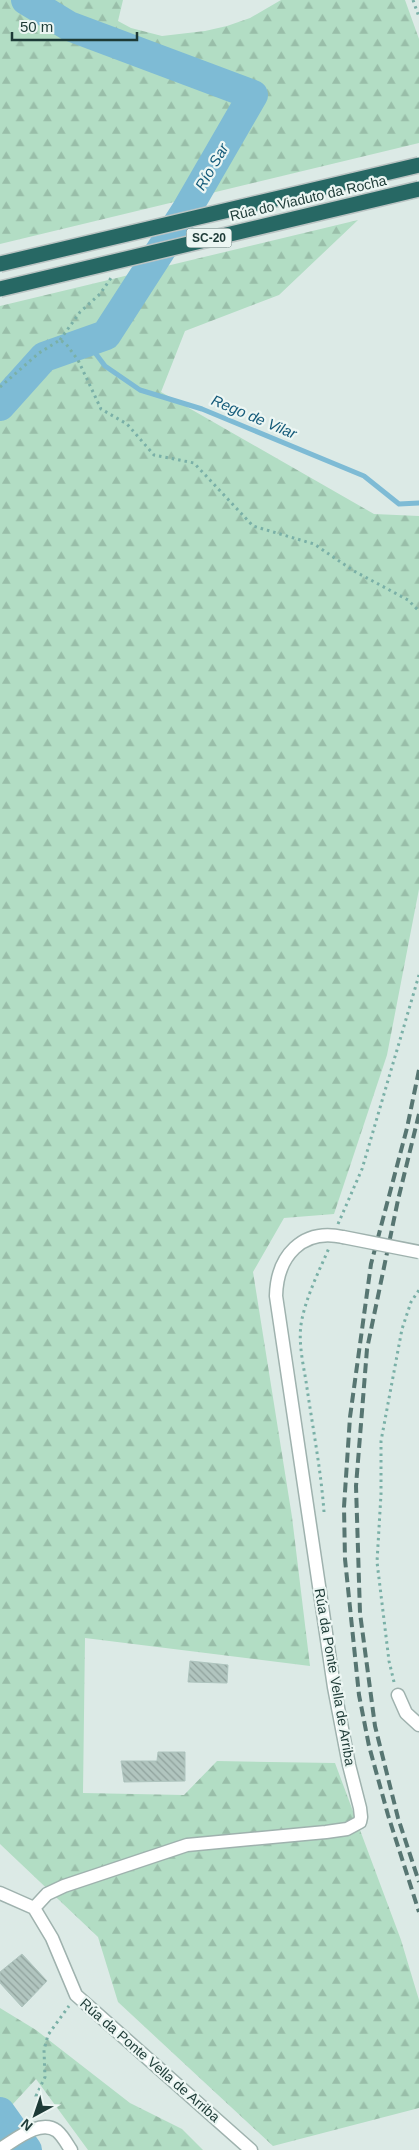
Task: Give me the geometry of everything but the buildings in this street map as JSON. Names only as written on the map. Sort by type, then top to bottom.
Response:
[{"type":"highway","name":"Rúa do Viaduto da Rocha","points":[[0,264],[419,165]]},
{"type":"highway","name":"Rúa do Viaduto da Rocha","points":[[0,289],[419,189]]},
{"type":"street","name":"Rúa da Ponte Vella de Arriba","points":[[251,2150],[76,1995],[52,1938],[34,1908],[47,1894],[64,1886],[187,1845],[333,1831],[354,1827],[360,1822],[360,1808],[349,1765],[334,1687],[276,1296],[276,1281],[279,1271],[284,1259],[290,1252],[309,1239],[318,1236],[339,1236]]},
{"type":"street","points":[[339,1236],[419,1252]]},
{"type":"street","points":[[398,1695],[406,1713],[419,1725]]},
{"type":"street","points":[[0,1893],[34,1908]]},
{"type":"street","points":[[0,2149],[31,2131],[41,2127],[49,2127],[56,2131],[71,2150]]},
{"type":"path","points":[[413,0],[419,17]]},
{"type":"path","points":[[0,387],[39,353],[60,340],[80,312],[100,294],[113,274]]},
{"type":"path","points":[[60,340],[66,344],[78,360],[101,409],[127,424],[154,455],[194,463],[253,526],[314,544],[354,571],[408,600],[419,611]]},
{"type":"path","points":[[325,1517],[322,1481],[312,1428],[300,1340],[302,1320],[311,1291],[339,1236],[362,1169],[419,975]]},
{"type":"path","points":[[398,1695],[389,1661],[377,1562],[381,1494],[381,1441],[402,1329],[411,1302],[419,1290]]},
{"type":"path","points":[[49,2127],[36,2096],[45,2077],[44,2050],[48,2035],[76,1995]]},
{"type":"green space","points":[[0,0],[123,0],[118,21],[131,28],[162,36],[205,31],[227,26],[250,18],[281,0],[405,0],[419,39],[419,143],[0,244]]},
{"type":"green space","points":[[358,220],[279,295],[185,331],[161,392],[374,514],[419,516],[419,889],[387,1055],[334,1214],[284,1218],[253,1272],[292,1517],[310,1666],[85,1638],[83,1793],[184,1795],[217,1761],[335,1763],[401,1940],[419,2000],[419,2108],[273,2146],[118,2002],[98,1937],[0,1844],[0,306]]},
{"type":"green space","points":[[0,2008],[36,2030],[130,2103],[182,2129],[203,2150],[88,2150],[36,2079],[0,2118]]},
{"type":"waterway","name":"Río Sar","points":[[0,406],[44,357],[106,335],[186,211],[253,95],[69,26],[26,0]]},
{"type":"waterway","name":"Rego de Vilar","points":[[87,342],[105,366],[140,390],[202,409],[364,476],[399,504],[419,503]]},
{"type":"waterway","name":"Río Sar","points":[[0,2112],[27,2150]]},
{"type":"waterway","points":[[0,2133],[11,2128]]},
{"type":"railway","points":[[419,1070],[407,1128],[371,1264],[350,1417],[344,1507],[345,1559],[359,1695],[369,1746],[388,1815],[419,1912]]},
{"type":"railway","points":[[419,1114],[398,1200],[367,1349],[356,1486],[360,1613],[375,1726],[398,1818],[419,1882]]}]
